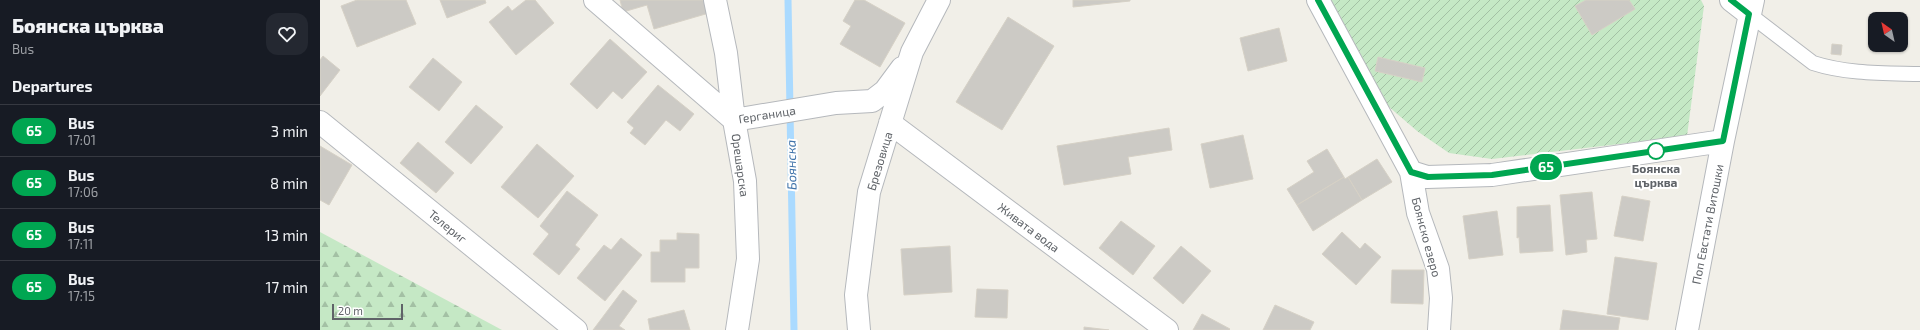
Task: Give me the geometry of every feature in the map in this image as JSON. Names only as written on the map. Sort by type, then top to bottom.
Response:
[{"type":"street","name":"Герганица","points":[[595,0],[734,120],[836,103],[872,101],[885,91],[895,79],[912,52]]},
{"type":"street","name":"Орешарска","points":[[715,0],[726,53],[734,120],[745,181],[748,259],[737,330]]},
{"type":"street","name":"Брезовица","points":[[859,330],[856,295],[869,192],[912,52],[939,0]]},
{"type":"street","name":"Боянско езеро","points":[[1318,0],[1411,172],[1418,213],[1438,269],[1441,298],[1439,330]]},
{"type":"street","points":[[1731,0],[1751,7]]},
{"type":"street","name":"Поп Евстати Витошки","points":[[1687,330],[1723,141],[1751,7]]},
{"type":"street","name":"Телериг","points":[[320,122],[576,330]]},
{"type":"street","name":"Живата вода","points":[[890,123],[1167,330]]},
{"type":"street","points":[[1411,172],[1428,177],[1492,175],[1723,141]]},
{"type":"lane","points":[[1751,7],[1813,63],[1866,73],[1920,74]]},
{"type":"green space","points":[[1329,0],[1701,0],[1704,6],[1687,136],[1492,159],[1449,153],[1417,131],[1388,106]]},
{"type":"green space","points":[[320,232],[502,330],[320,330]]},
{"type":"building","points":[[357,0],[406,0],[416,24],[357,47],[341,6]]},
{"type":"building","points":[[440,0],[485,0],[486,3],[447,18]]},
{"type":"building","points":[[526,0],[535,0],[554,23],[516,55],[489,22],[508,6],[512,11]]},
{"type":"building","points":[[620,0],[705,0],[709,13],[654,29],[647,5],[623,12]]},
{"type":"building","points":[[855,0],[864,0],[905,23],[880,67],[840,44],[851,26],[843,21]]},
{"type":"building","points":[[1073,0],[1130,0],[1130,1],[1073,7]]},
{"type":"building","points":[[1586,0],[1629,0],[1635,9],[1592,35],[1575,6]]},
{"type":"building","points":[[1008,17],[1054,46],[1002,130],[956,102]]},
{"type":"building","points":[[1279,28],[1287,61],[1248,71],[1240,38]]},
{"type":"building","points":[[610,39],[647,72],[622,99],[613,91],[597,109],[570,84]]},
{"type":"building","points":[[1832,44],[1842,45],[1841,55],[1831,54]]},
{"type":"building","points":[[323,56],[340,70],[320,96],[320,60]]},
{"type":"building","points":[[1378,57],[1425,68],[1422,82],[1375,71]]},
{"type":"building","points":[[433,58],[462,82],[439,111],[409,87]]},
{"type":"building","points":[[658,85],[694,114],[680,131],[666,120],[645,145],[630,133],[634,128],[627,122]]},
{"type":"building","points":[[476,105],[503,127],[471,164],[445,142]]},
{"type":"building","points":[[1169,128],[1172,150],[1128,157],[1131,174],[1064,185],[1057,146]]},
{"type":"building","points":[[1243,135],[1253,179],[1210,188],[1201,144]]},
{"type":"building","points":[[418,142],[454,173],[436,193],[400,163]]},
{"type":"building","points":[[537,144],[574,176],[538,218],[501,187]]},
{"type":"building","points":[[320,146],[352,165],[329,205],[320,200]]},
{"type":"building","points":[[1327,149],[1344,177],[1297,205],[1287,189],[1314,172],[1307,161]]},
{"type":"building","points":[[1377,159],[1392,182],[1362,200],[1348,177]]},
{"type":"building","points":[[1344,177],[1345,179],[1348,177],[1362,200],[1313,231],[1297,205]]},
{"type":"building","points":[[567,191],[598,215],[575,245],[580,249],[559,275],[533,254],[549,234],[540,226]]},
{"type":"building","points":[[1592,192],[1597,239],[1586,240],[1587,252],[1566,255],[1560,195]]},
{"type":"building","points":[[1622,196],[1650,201],[1643,241],[1614,236]]},
{"type":"building","points":[[1550,205],[1553,251],[1520,253],[1519,237],[1517,238],[1517,207]]},
{"type":"building","points":[[1497,211],[1503,255],[1469,259],[1463,216]]},
{"type":"building","points":[[1121,221],[1155,246],[1133,275],[1099,248]]},
{"type":"building","points":[[1342,232],[1360,249],[1365,243],[1381,257],[1356,285],[1322,254]]},
{"type":"building","points":[[677,233],[699,234],[699,268],[685,268],[685,282],[651,282],[651,252],[660,252],[660,240],[677,240]]},
{"type":"building","points":[[621,238],[642,255],[605,301],[577,278],[604,245],[611,250]]},
{"type":"building","points":[[950,246],[952,292],[904,295],[901,249]]},
{"type":"building","points":[[1181,246],[1211,271],[1183,304],[1153,278]]},
{"type":"building","points":[[1615,257],[1657,263],[1648,320],[1607,314]]},
{"type":"building","points":[[1392,270],[1424,270],[1423,304],[1391,303]]},
{"type":"building","points":[[977,289],[1008,290],[1007,318],[975,317]]},
{"type":"building","points":[[623,290],[637,301],[619,326],[625,330],[593,330]]},
{"type":"building","points":[[1275,305],[1314,322],[1310,330],[1263,330]]},
{"type":"building","points":[[684,310],[690,330],[650,330],[648,319]]},
{"type":"building","points":[[1563,310],[1620,318],[1618,330],[1560,330]]},
{"type":"building","points":[[1202,314],[1230,329],[1193,330]]},
{"type":"building","points":[[1084,327],[1109,330],[1084,330]]},
{"type":"waterway","name":"Боянска","points":[[788,0],[794,330]]},
{"type":"bus line","name":"65","points":[[1318,0],[1411,172],[1428,177],[1492,175],[1723,141],[1749,14],[1731,0]]},
{"type":"place","name":"Боянска църква","points":[[1656,151]]}]
